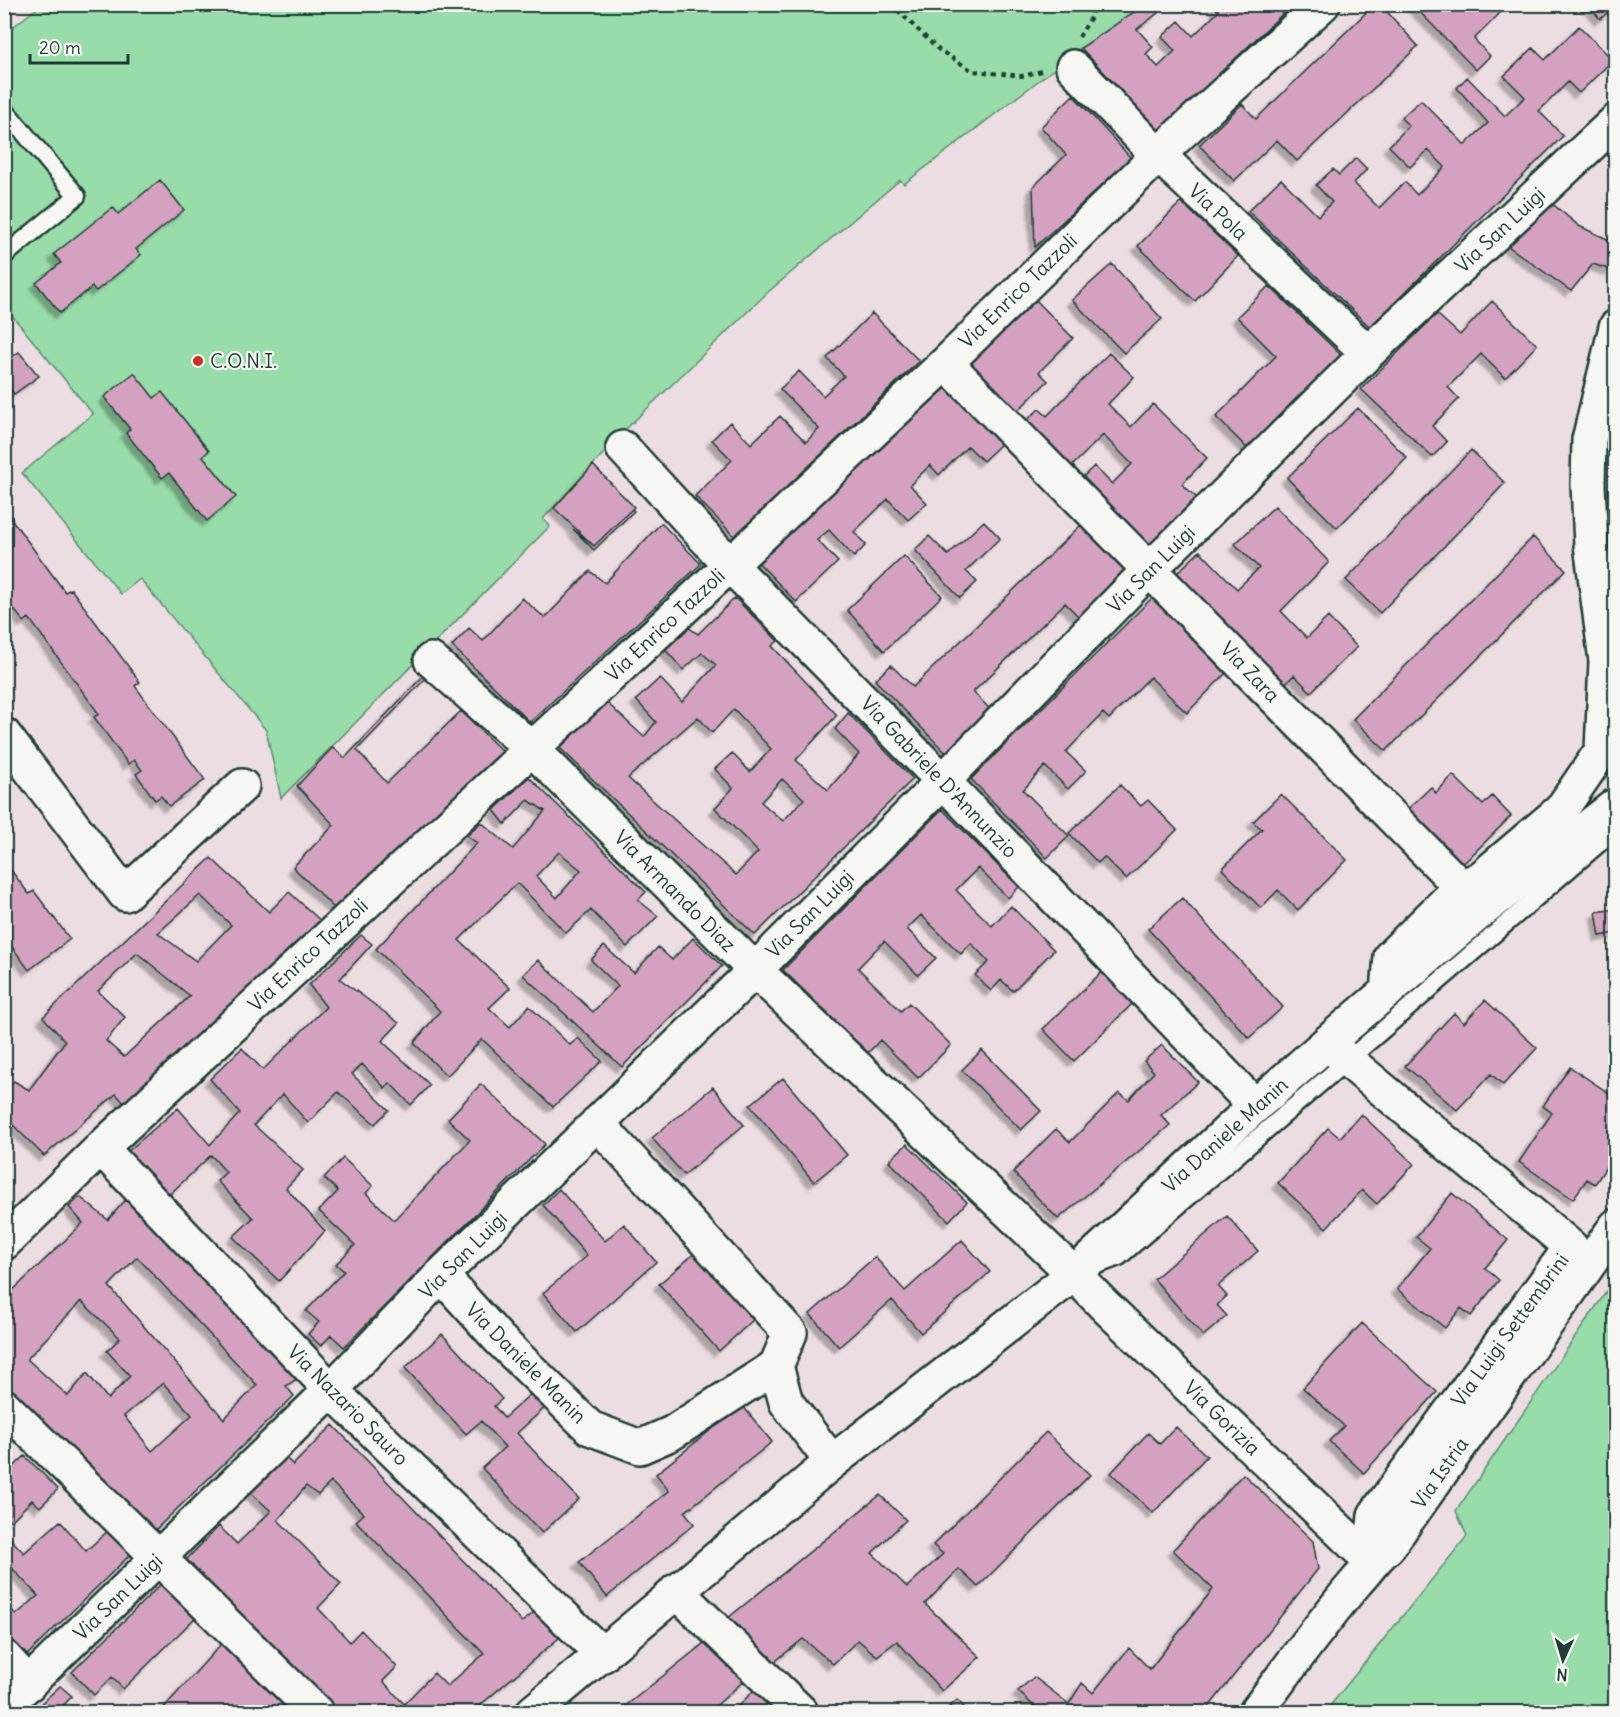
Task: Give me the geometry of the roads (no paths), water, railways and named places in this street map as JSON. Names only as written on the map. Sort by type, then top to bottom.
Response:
[{"type":"street","name":"Via Enrico Tazzoli","points":[[4,1243],[102,1148],[946,363],[1158,155],[1323,4]]},
{"type":"street","name":"Via Pola","points":[[1072,67],[1158,155],[1368,353]]},
{"type":"street","name":"Via San Luigi","points":[[4,1707],[331,1390],[441,1275],[755,970],[944,781],[1150,569],[1368,353],[1616,121]]},
{"type":"street","points":[[1388,990],[1391,956],[1461,887],[1481,878],[1561,810],[1602,750],[1606,661],[1591,544],[1588,485],[1589,440],[1616,327]]},
{"type":"street","name":"Via Zara","points":[[946,363],[1461,887]]},
{"type":"street","name":"Via Gabriele D'Annunzio","points":[[623,448],[730,565],[944,781],[1255,1106]]},
{"type":"street","name":"Via Armando Diaz","points":[[431,660],[531,748],[755,970],[1074,1274]]},
{"type":"street","points":[[5,735],[125,894],[242,786]]},
{"type":"street","name":"Via Daniele Manin","points":[[533,1713],[832,1462],[1074,1274],[1255,1106],[1338,1052],[1388,990],[1480,912],[1616,806]]},
{"type":"street","name":"Via Luigi Settembrini","points":[[1338,1052],[1571,1247],[1375,1515],[1371,1561]]},
{"type":"street","points":[[597,1123],[790,1334],[776,1366],[786,1402],[832,1462]]},
{"type":"street","name":"Via Nazario Sauro","points":[[102,1148],[331,1390],[603,1655]]},
{"type":"street","name":"Via Istria","points":[[1256,1713],[1327,1617],[1366,1571],[1371,1561],[1388,1547],[1616,1226]]},
{"type":"street","name":"Via Gorizia","points":[[1074,1274],[1371,1561]]},
{"type":"street","name":"Via Daniele Manin","points":[[441,1275],[500,1339],[590,1428],[640,1447],[672,1433],[776,1366]]},
{"type":"street","points":[[4,1406],[316,1713]]},
{"type":"street","points":[[676,1591],[801,1713]]},
{"type":"street","points":[[4,1657],[29,1684]]},
{"type":"lane","points":[[4,109],[77,196],[4,256]]},
{"type":"lane","points":[[1074,1274],[1119,1257],[1338,1052],[1616,829]]},
{"type":"lane","points":[[1371,1561],[1391,1518],[1616,1207]]},
{"type":"place","name":"C.O.N.I.","points":[[198,361]]}]
